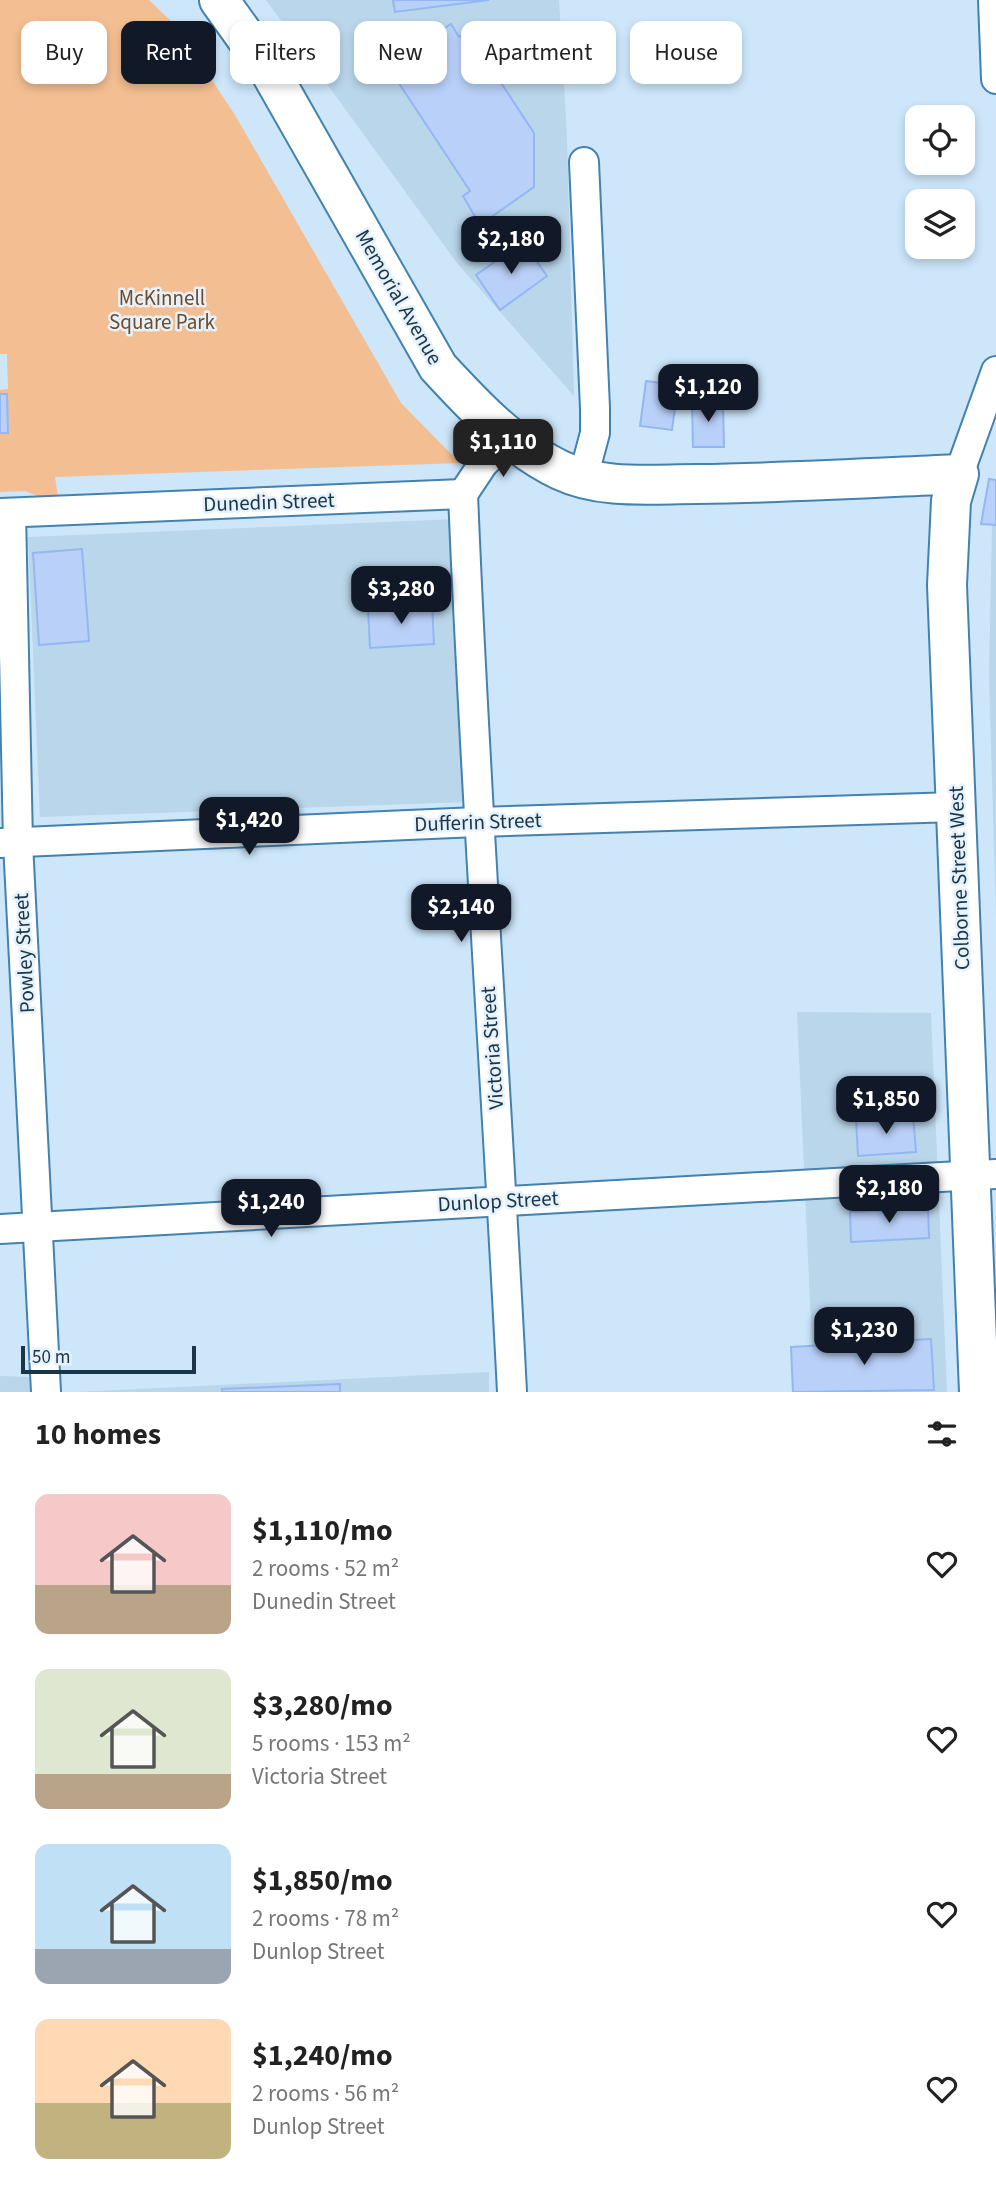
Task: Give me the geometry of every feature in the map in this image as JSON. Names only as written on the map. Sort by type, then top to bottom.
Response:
[{"type":"main road","name":"Memorial Avenue","points":[[219,0],[269,70],[438,367],[510,437],[539,458],[583,478],[618,485],[728,484],[959,474]]},
{"type":"main road","name":"Colborne Street West","points":[[959,474],[951,501],[947,585],[956,807],[983,1175],[979,1392]]},
{"type":"street","points":[[993,0],[996,79]]},
{"type":"street","points":[[583,478],[594,433],[595,408],[584,162]]},
{"type":"street","name":"Colborne Street West","points":[[959,474],[996,372]]},
{"type":"street","points":[[463,494],[483,464],[510,437]]},
{"type":"street","name":"Dunedin Street","points":[[6,513],[463,494]]},
{"type":"street","name":"Victoria Street","points":[[463,494],[477,822],[512,1392]]},
{"type":"street","name":"Powley Street","points":[[6,513],[9,843],[46,1392]]},
{"type":"street","name":"Dufferin Street","points":[[9,843],[477,822],[956,807]]},
{"type":"street","name":"Dunlop Street","points":[[0,1229],[983,1175]]},
{"type":"shaded area","points":[[266,0],[559,0],[560,21],[461,21],[461,84],[564,84],[574,396],[457,263],[327,84],[340,84],[340,21],[281,21]]},
{"type":"shaded area","points":[[996,509],[996,916],[989,675],[992,526]]},
{"type":"shaded area","points":[[457,519],[467,802],[40,817],[28,537]]},
{"type":"shaded area","points":[[797,1012],[931,1013],[947,1392],[814,1392]]},
{"type":"shaded area","points":[[489,1372],[489,1392],[77,1392]]},
{"type":"shaded area","points":[[0,1376],[29,1377],[30,1392],[0,1392]]},
{"type":"green space","name":"McKinnell Square Park","points":[[0,0],[149,0],[171,21],[121,21],[121,84],[214,84],[401,403],[460,463],[55,477],[59,504],[25,491],[0,492],[0,390],[8,389],[7,354],[0,354]]},
{"type":"building","points":[[393,0],[489,0],[395,12]]},
{"type":"building","points":[[451,24],[459,37],[461,36],[461,84],[502,84],[534,133],[534,187],[480,225],[463,196],[470,191],[399,84],[447,84],[447,27]]},
{"type":"building","points":[[523,242],[547,276],[500,310],[476,275]]},
{"type":"building","points":[[646,381],[678,385],[672,430],[640,426]]},
{"type":"building","points":[[0,394],[7,394],[8,433],[0,433]]},
{"type":"building","points":[[723,401],[724,447],[693,447],[692,402]]},
{"type":"building","points":[[989,479],[996,480],[996,525],[981,524]]},
{"type":"building","points":[[82,549],[89,641],[39,645],[33,553]]},
{"type":"building","points":[[432,604],[434,644],[370,648],[368,608]]},
{"type":"building","points":[[913,1115],[916,1152],[858,1156],[856,1119]]},
{"type":"building","points":[[928,1208],[929,1238],[851,1242],[850,1212]]},
{"type":"building","points":[[931,1339],[934,1390],[793,1392],[791,1347]]},
{"type":"building","points":[[340,1384],[340,1392],[222,1392],[222,1389]]}]
